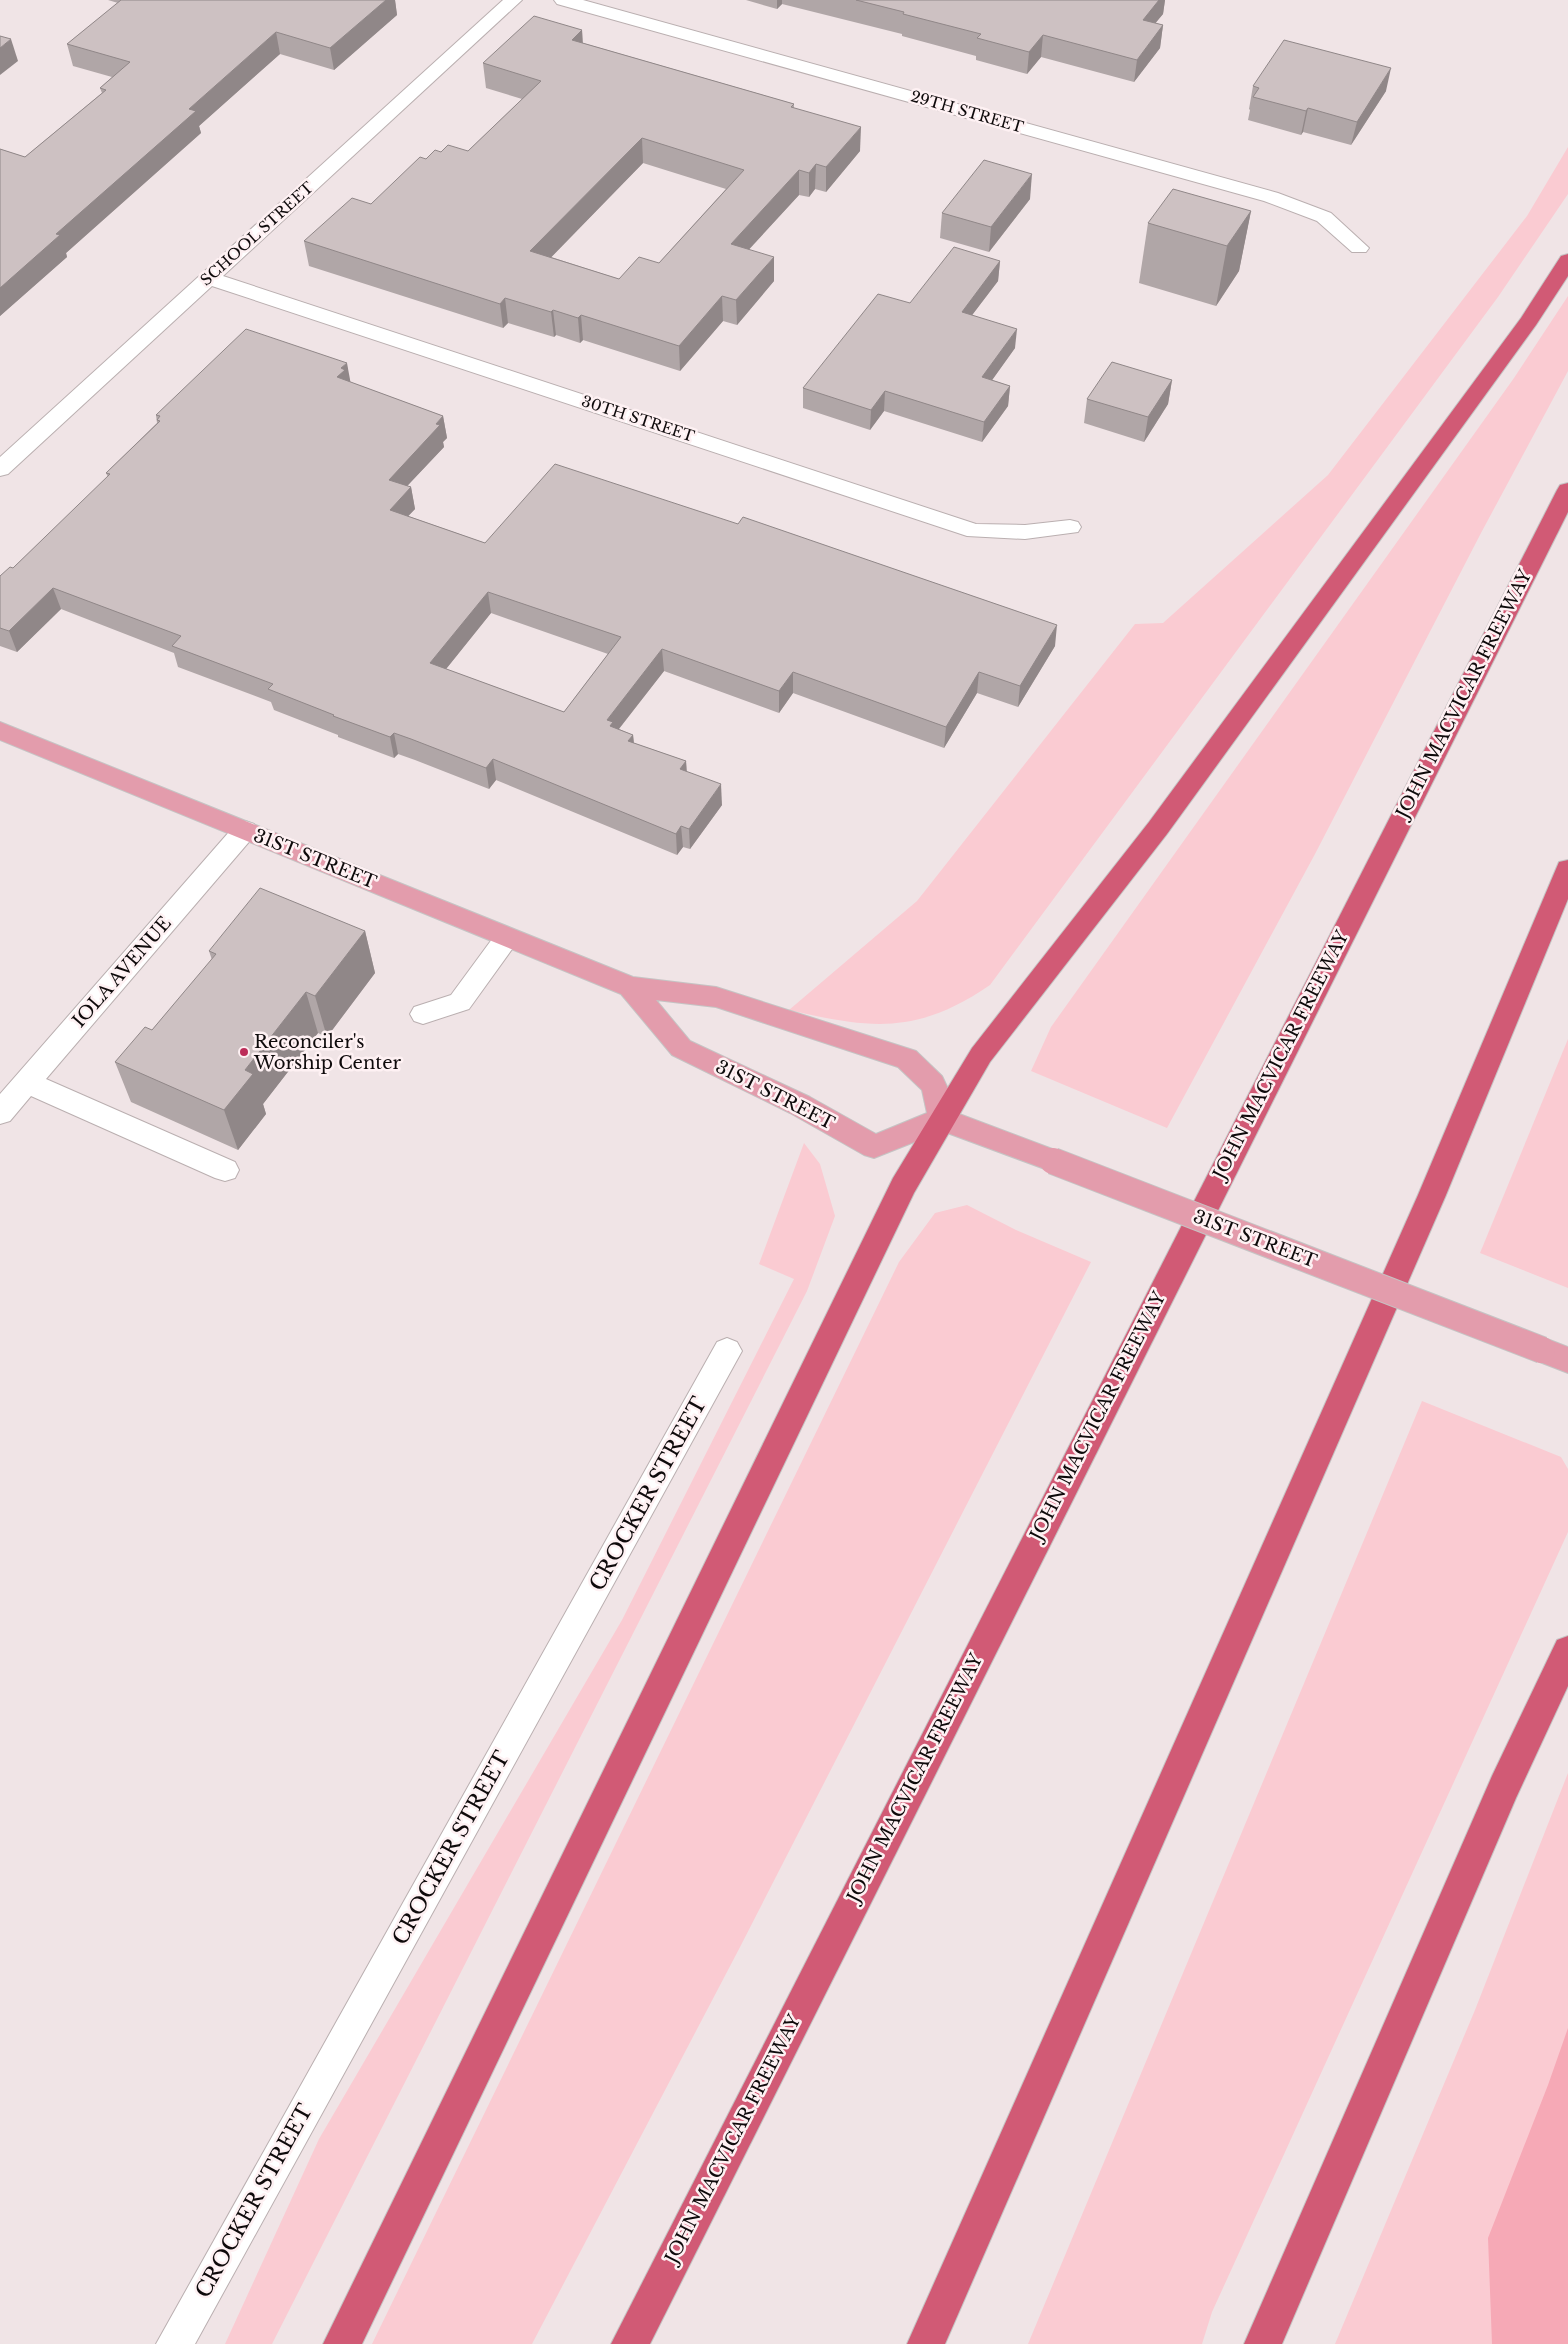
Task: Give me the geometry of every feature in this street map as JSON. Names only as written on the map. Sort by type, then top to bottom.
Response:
[{"type":"highway","points":[[342,2344],[894,1204],[942,1119],[981,1055],[1158,828],[1529,321],[1568,260]]},
{"type":"highway","name":"JOHN MACVICAR FREEWAY","points":[[630,2344],[1568,490]]},
{"type":"highway","points":[[926,2344],[1432,1195],[1568,869]]},
{"type":"highway","points":[[1263,2344],[1504,1787],[1568,1651]]},
{"type":"main road","name":"31ST STREET","points":[[0,731],[630,987],[716,997],[907,1059],[926,1074],[937,1089],[942,1119]]},
{"type":"main road","name":"31ST STREET","points":[[630,987],[681,1048],[800,1105],[874,1146],[942,1119],[1555,1355]]},
{"type":"street","name":"SCHOOL STREET","points":[[0,469],[513,0]]},
{"type":"street","name":"29TH STREET","points":[[563,0],[1271,197],[1324,217],[1359,248]]},
{"type":"street","name":"30TH STREET","points":[[209,278],[975,531],[1025,532],[1070,527]]},
{"type":"street","name":"IOLA AVENUE","points":[[0,1113],[245,830]]},
{"type":"street","points":[[423,1014],[460,1002],[508,938]]},
{"type":"street","points":[[27,1082],[225,1170]]},
{"type":"street","name":"CROCKER STREET","points":[[175,2344],[727,1351]]},
{"type":"shaded area","points":[[1568,147],[1568,194],[1498,297],[990,985],[964,1001],[939,1013],[916,1020],[893,1023],[869,1024],[845,1021],[789,1010],[917,901],[1135,624],[1163,623],[1328,475],[1527,216]]},
{"type":"shaded area","points":[[1568,296],[1568,371],[1481,533],[1315,854],[1167,1128],[1031,1071],[1051,1027],[1514,378]]},
{"type":"shaded area","points":[[1568,1039],[1568,1288],[1480,1253]]},
{"type":"shaded area","points":[[804,1143],[820,1164],[835,1216],[807,1291],[272,2344],[225,2344],[319,2139],[622,1620],[794,1279],[759,1264]]},
{"type":"shaded area","points":[[967,1205],[1016,1230],[1091,1262],[739,1949],[532,2344],[372,2344],[899,1262],[935,1213]]},
{"type":"shaded area","points":[[1422,1401],[1561,1457],[1568,1469],[1568,1532],[1212,2312],[1202,2344],[1028,2344]]},
{"type":"shaded area","points":[[1568,1773],[1568,2344],[1335,2344],[1475,2010]]},
{"type":"shaded area","points":[[1568,2028],[1568,2344],[1492,2344],[1488,2238],[1548,2085]]},
{"type":"building","points":[[121,0],[386,0],[330,48],[276,32],[189,109],[196,111],[56,234],[60,235],[0,288],[0,149],[25,157],[106,90],[100,88],[130,62],[67,44]]},
{"type":"building","points":[[856,0],[1159,0],[1143,20],[1163,25],[1137,60],[1043,35],[1029,52],[977,38],[981,34]]},
{"type":"building","points":[[534,16],[582,30],[572,40],[794,104],[791,107],[861,127],[826,167],[816,164],[809,173],[799,170],[731,244],[774,257],[736,300],[722,296],[679,346],[581,315],[578,318],[553,310],[551,312],[505,298],[500,304],[304,241],[352,198],[371,204],[420,157],[426,159],[435,150],[441,152],[448,145],[468,151],[541,81],[483,63]],"holes":[[[642,138],[744,170],[659,263],[639,257],[619,279],[530,251]]]},
{"type":"building","points":[[0,36],[11,39],[0,48]]},
{"type":"building","points":[[1284,40],[1391,68],[1357,122],[1308,108],[1306,111],[1253,97],[1259,88],[1253,86]]},
{"type":"building","points":[[984,160],[1032,174],[991,227],[942,213]]},
{"type":"building","points":[[1173,189],[1251,211],[1227,246],[1148,223]]},
{"type":"building","points":[[954,247],[1000,261],[962,312],[1017,329],[982,377],[1010,386],[984,422],[885,391],[871,410],[803,388],[878,294],[910,303]]},
{"type":"building","points":[[246,329],[347,363],[341,368],[345,370],[337,377],[443,416],[436,424],[440,425],[389,480],[411,487],[390,510],[485,543],[555,464],[738,524],[743,517],[1057,625],[1020,686],[979,672],[946,727],[793,672],[779,691],[662,649],[607,720],[613,722],[610,726],[633,735],[628,741],[686,761],[680,769],[721,784],[689,829],[681,826],[676,834],[493,759],[486,768],[394,733],[390,737],[333,716],[268,689],[273,684],[172,646],[181,636],[53,588],[9,631],[0,628],[0,576],[10,567],[13,568],[110,474],[106,473],[160,421],[157,420],[160,416],[156,415]],"holes":[[[488,592],[621,637],[564,712],[430,663]]]},
{"type":"building","points":[[1112,362],[1172,380],[1148,417],[1087,399]]},
{"type":"building","points":[[260,888],[365,931],[315,996],[306,992],[245,1070],[253,1074],[224,1110],[115,1062],[145,1027],[152,1030],[216,954],[209,951]]},
{"type":"place","name":"Reconciler's Worship Center","points":[[244,1052]]}]
